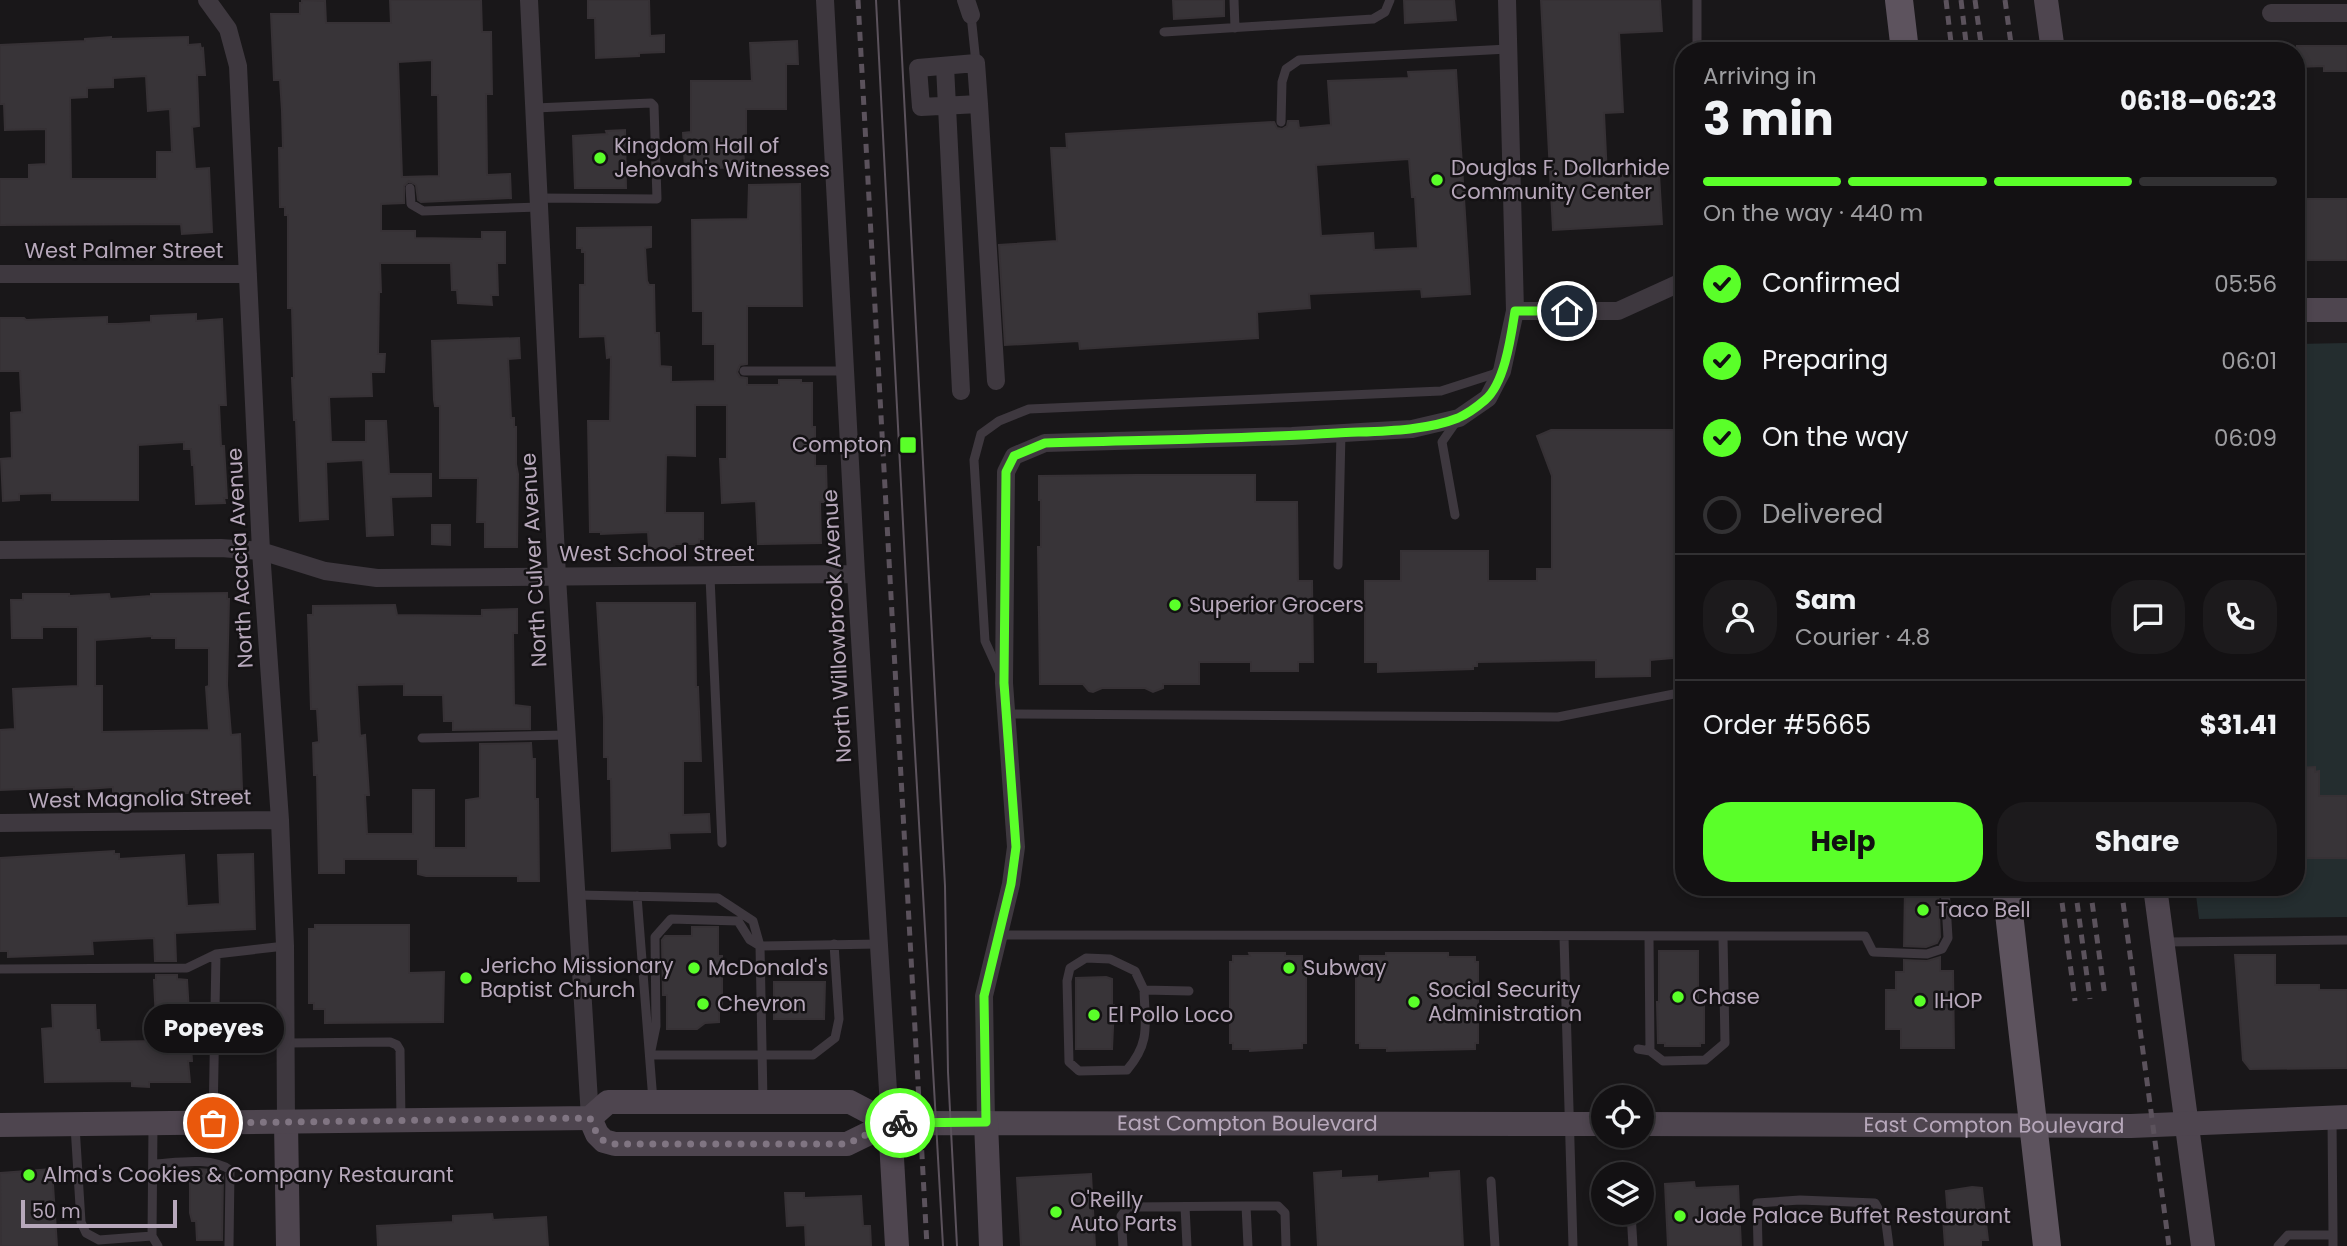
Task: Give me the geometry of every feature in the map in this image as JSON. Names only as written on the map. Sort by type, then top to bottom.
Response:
[{"type":"main road","points":[[1899,0],[1904,42]]},
{"type":"main road","points":[[2046,0],[2052,42]]},
{"type":"main road","points":[[2305,310],[2347,310]]},
{"type":"main road","points":[[2007,896],[2047,1246]]},
{"type":"main road","points":[[2156,896],[2203,1246]]},
{"type":"main road","points":[[0,1125],[590,1118],[608,1102],[653,1101],[850,1101],[890,1123]]},
{"type":"main road","name":"East Compton Boulevard","points":[[1654,1125],[2035,1127],[2339,1117]]},
{"type":"main road","points":[[590,1118],[597,1134],[604,1141],[615,1144],[847,1144],[890,1123]]},
{"type":"main road","points":[[286,1122],[288,1246]]},
{"type":"main road","points":[[986,1122],[991,1246]]},
{"type":"main road","points":[[890,1123],[897,1246]]},
{"type":"main road","name":"East Compton Boulevard","points":[[890,1123],[1591,1124]]},
{"type":"street","name":"North Acacia Avenue","points":[[206,0],[228,29],[238,65],[261,551],[280,820],[285,946],[286,1122]]},
{"type":"street","name":"North Culver Avenue","points":[[529,0],[557,577],[590,1118]]},
{"type":"street","name":"North Willowbrook Avenue","points":[[825,0],[856,574],[890,1123]]},
{"type":"street","points":[[986,1122],[984,996],[1011,884],[1016,847],[1004,683],[1006,472],[1014,456],[1045,443],[1412,429],[1459,418],[1488,398],[1502,371],[1515,311],[1507,0]]},
{"type":"street","points":[[2272,13],[2347,13]]},
{"type":"street","points":[[979,104],[921,107],[918,68],[976,64],[979,104],[996,381]]},
{"type":"street","points":[[945,66],[961,391]]},
{"type":"street","name":"West Palmer Street","points":[[0,274],[248,274]]},
{"type":"street","points":[[1515,311],[1618,311],[1675,285]]},
{"type":"street","name":"West School Street","points":[[0,550],[221,548],[261,551],[325,570],[377,578],[856,574]]},
{"type":"street","name":"West Magnolia Street","points":[[0,823],[280,820]]},
{"type":"lane","points":[[1234,0],[1236,28]]},
{"type":"lane","points":[[1164,32],[1373,19],[1385,12],[1390,0]]},
{"type":"lane","points":[[1697,0],[1697,42]]},
{"type":"lane","points":[[968,8],[976,64]]},
{"type":"lane","points":[[1281,122],[1282,82],[1286,69],[1299,60],[1508,48]]},
{"type":"lane","points":[[410,188],[411,204],[423,211],[657,198],[655,119],[654,106],[651,103],[535,108]]},
{"type":"lane","points":[[744,371],[845,371]]},
{"type":"lane","points":[[1004,683],[985,641],[974,460],[981,434],[999,421],[1030,409],[1441,391],[1502,371]]},
{"type":"lane","points":[[1455,515],[1442,442],[1459,418]]},
{"type":"lane","points":[[1338,565],[1341,433]]},
{"type":"lane","points":[[710,577],[722,844]]},
{"type":"lane","points":[[1006,714],[1558,717],[1675,694]]},
{"type":"lane","points":[[422,738],[566,735]]},
{"type":"lane","points":[[578,895],[718,898],[753,921],[760,946],[763,1101]]},
{"type":"lane","points":[[999,935],[1865,936],[1873,952],[1927,954],[1942,949],[1948,938],[1946,896]]},
{"type":"lane","points":[[637,897],[653,1101]]},
{"type":"lane","points":[[650,1055],[656,1026],[654,937],[671,919],[738,921],[750,940],[760,946],[879,944]]},
{"type":"lane","points":[[1564,937],[1573,1246]]},
{"type":"lane","points":[[1649,937],[1650,1051]]},
{"type":"lane","points":[[1638,1048],[1650,1051],[1663,1061],[1705,1060],[1725,1043],[1723,937]]},
{"type":"lane","points":[[2161,942],[2347,940]]},
{"type":"lane","points":[[650,1055],[813,1055],[835,1038],[839,1019],[834,944]]},
{"type":"lane","points":[[0,969],[187,968],[216,954],[285,946]]},
{"type":"lane","points":[[213,1123],[216,954]]},
{"type":"lane","points":[[1086,958],[1110,959],[1135,971],[1144,990],[1146,1038],[1138,1057],[1127,1070],[1079,1071],[1069,1062],[1067,981],[1070,968],[1086,958]]},
{"type":"lane","points":[[1144,990],[1189,991]]},
{"type":"lane","points":[[286,1043],[390,1042],[397,1045],[400,1050],[401,1121]]},
{"type":"lane","points":[[2333,1246],[2339,1117]]},
{"type":"lane","points":[[153,1123],[152,1236],[158,1246]]},
{"type":"lane","points":[[75,1124],[81,1222],[86,1233],[99,1240],[152,1236]]},
{"type":"lane","points":[[153,1164],[211,1163],[223,1165],[230,1170],[229,1246]]},
{"type":"lane","points":[[1491,1181],[1495,1246]]},
{"type":"lane","points":[[1758,1246],[1757,1203],[1800,1200],[1875,1203],[1886,1223],[1888,1246]]},
{"type":"lane","points":[[1246,1206],[1248,1246]]},
{"type":"lane","points":[[1123,1246],[1121,1216],[1128,1208],[1246,1206],[1278,1206],[1284,1213],[1286,1246]]},
{"type":"lane","points":[[1185,1207],[1187,1246]]},
{"type":"lane","points":[[1632,1225],[1633,1246]]},
{"type":"lane","points":[[2278,1246],[2288,1234],[2333,1234]]},
{"type":"shaded area","points":[[2347,343],[2347,917],[2199,919],[2196,896],[2305,896],[2305,344]]},
{"type":"building","points":[[302,0],[325,1],[326,23],[391,23],[390,0],[481,0],[482,32],[491,32],[492,94],[486,94],[487,175],[510,174],[511,198],[421,202],[418,200],[416,185],[409,181],[404,186],[404,203],[381,204],[381,231],[415,231],[415,238],[482,239],[482,232],[505,232],[505,263],[497,263],[498,295],[491,295],[492,305],[458,303],[457,290],[452,290],[451,263],[380,263],[378,354],[385,354],[384,372],[371,372],[372,396],[329,397],[331,442],[366,442],[366,421],[386,421],[389,474],[431,474],[431,496],[391,497],[393,535],[367,536],[363,460],[326,462],[328,519],[300,521],[292,378],[292,308],[288,308],[288,215],[285,215],[285,207],[280,207],[279,148],[283,148],[282,111],[280,80],[274,80],[271,14],[300,14]],"holes":[[[432,60],[432,95],[438,95],[439,176],[402,177],[398,62]]]},
{"type":"building","points":[[588,0],[649,0],[650,36],[664,35],[664,52],[596,58],[595,18],[588,18]]},
{"type":"building","points":[[1173,0],[1224,0],[1224,16],[1174,19]]},
{"type":"building","points":[[1404,0],[1454,0],[1456,20],[1405,23]]},
{"type":"building","points":[[1541,0],[1660,0],[1662,31],[1619,33],[1623,112],[1604,113],[1607,176],[1659,174],[1662,224],[1553,230]]},
{"type":"building","points":[[188,37],[188,45],[200,44],[201,49],[203,48],[205,75],[197,75],[199,126],[192,127],[195,169],[209,168],[212,232],[182,234],[181,224],[0,225],[0,179],[29,179],[29,165],[46,164],[46,129],[5,130],[4,104],[0,104],[0,45],[85,39]],"holes":[[[146,76],[148,111],[170,109],[172,152],[157,152],[157,179],[71,179],[70,98],[87,97],[87,88],[113,87],[113,78]]]},
{"type":"building","points":[[797,41],[798,64],[786,64],[786,109],[746,109],[744,167],[685,169],[683,133],[691,132],[691,81],[752,81],[750,43]]},
{"type":"building","points":[[2305,46],[2347,46],[2347,71],[2324,71],[2324,66],[2305,67]]},
{"type":"building","points":[[1456,70],[1470,294],[1422,297],[1421,289],[1309,294],[1310,308],[1257,312],[1258,338],[1080,349],[1079,341],[1005,345],[999,245],[1057,241],[1051,148],[1067,148],[1066,134],[1274,122],[1277,128],[1282,129],[1287,126],[1288,121],[1298,121],[1299,128],[1331,125],[1328,81],[1409,78],[1408,72]],"holes":[[[1409,159],[1412,197],[1415,197],[1418,248],[1374,250],[1373,233],[1321,236],[1316,165]]]},
{"type":"building","name":"Kingdom Hall of Jehovah's Witnesses","points":[[625,130],[626,188],[575,188],[573,136]]},
{"type":"building","points":[[800,184],[802,306],[747,306],[747,364],[740,365],[737,372],[740,377],[747,378],[747,385],[779,385],[779,380],[812,383],[815,466],[826,466],[827,502],[820,502],[821,543],[758,544],[756,501],[722,503],[720,459],[727,459],[727,405],[695,405],[695,456],[666,455],[665,513],[703,513],[703,539],[699,539],[699,544],[649,548],[648,532],[590,532],[588,421],[610,421],[611,357],[607,358],[605,336],[580,337],[580,285],[585,285],[585,252],[582,252],[582,248],[577,248],[577,228],[651,227],[651,247],[645,248],[647,281],[649,285],[654,285],[655,333],[659,333],[660,366],[671,367],[671,382],[715,381],[715,344],[703,344],[703,311],[693,311],[692,220],[748,219],[749,185]]},
{"type":"building","points":[[2305,199],[2347,199],[2347,260],[2305,260]]},
{"type":"building","points":[[196,314],[196,321],[222,319],[226,405],[219,405],[221,446],[224,446],[225,503],[196,504],[191,449],[184,449],[184,442],[138,445],[138,500],[52,500],[52,493],[19,494],[19,500],[3,501],[1,459],[12,458],[11,413],[22,412],[20,371],[0,371],[0,318],[26,320],[107,317],[107,324],[118,324],[151,322],[151,316]]},
{"type":"building","points":[[519,338],[520,358],[508,359],[511,418],[514,418],[516,427],[517,547],[485,547],[485,522],[477,522],[478,478],[440,478],[440,406],[435,406],[434,400],[432,341]]},
{"type":"building","points":[[1551,430],[1675,430],[1675,658],[1650,660],[1650,676],[1596,677],[1596,660],[1477,662],[1473,669],[1378,672],[1378,662],[1365,662],[1365,581],[1401,581],[1401,551],[1488,551],[1488,581],[1537,581],[1537,569],[1552,569],[1552,476],[1537,436]]},
{"type":"building","name":"Superior Grocers","points":[[1255,475],[1255,502],[1297,502],[1298,581],[1312,581],[1313,662],[1298,662],[1298,671],[1251,671],[1251,662],[1199,662],[1199,684],[1163,684],[1163,688],[1153,692],[1145,688],[1102,688],[1093,692],[1083,684],[1040,684],[1039,476]]},
{"type":"building","points":[[432,525],[450,525],[450,545],[432,544]]},
{"type":"building","points":[[227,593],[227,685],[231,735],[240,734],[242,789],[161,795],[161,792],[113,795],[113,787],[0,790],[0,730],[15,729],[13,689],[78,686],[78,627],[42,627],[42,638],[12,638],[11,600],[23,600],[23,594],[109,594],[110,599],[151,594]],"holes":[[[176,638],[176,648],[209,648],[209,686],[206,687],[209,730],[102,732],[102,686],[95,686],[95,640]]]},
{"type":"building","points":[[597,603],[695,603],[696,687],[701,761],[683,761],[683,815],[709,814],[710,832],[669,833],[670,848],[612,851],[611,779],[608,779],[608,757],[604,757]]},
{"type":"building","points":[[395,605],[397,615],[482,616],[482,610],[517,609],[517,633],[513,633],[514,705],[530,707],[530,729],[453,730],[453,721],[444,721],[443,695],[404,695],[404,684],[357,685],[360,736],[365,735],[369,795],[365,795],[367,834],[413,834],[413,790],[434,790],[434,848],[466,848],[466,800],[480,798],[480,744],[531,743],[532,759],[535,759],[535,799],[538,799],[539,881],[518,881],[518,876],[426,876],[418,874],[418,859],[344,859],[344,873],[319,873],[317,775],[314,775],[313,743],[319,742],[317,709],[311,709],[308,615],[313,615],[313,606]]},
{"type":"building","points":[[2315,767],[2315,772],[2319,771],[2319,796],[2347,796],[2347,858],[2305,858],[2305,768]]},
{"type":"building","points":[[114,851],[114,854],[119,854],[119,859],[184,855],[187,906],[220,904],[218,855],[253,854],[255,929],[175,933],[176,961],[155,961],[154,938],[92,941],[93,954],[8,957],[8,951],[0,951],[0,858]]},
{"type":"building","name":"Taco Bell","points":[[1905,896],[1938,896],[1940,937],[1937,943],[1926,947],[1904,946]]},
{"type":"building","points":[[315,925],[409,925],[409,973],[444,972],[443,1022],[325,1023],[325,1009],[314,1009],[314,1003],[309,1003],[309,929],[315,929]]},
{"type":"building","points":[[692,927],[718,927],[718,956],[722,956],[722,1005],[719,1009],[719,1022],[705,1023],[697,1029],[667,1029],[662,940],[665,936],[692,936]]},
{"type":"building","points":[[1659,951],[1698,951],[1698,1002],[1704,1002],[1704,1043],[1700,1043],[1700,1046],[1665,1046],[1665,1043],[1658,1043]]},
{"type":"building","points":[[1249,953],[1302,956],[1302,964],[1306,964],[1306,1043],[1302,1043],[1302,1048],[1250,1051],[1233,1049],[1233,1043],[1230,1043],[1230,962],[1233,962],[1233,956],[1250,956]]},
{"type":"building","points":[[1386,953],[1448,953],[1448,957],[1475,957],[1475,962],[1478,962],[1478,1043],[1475,1043],[1475,1049],[1387,1051],[1387,1048],[1360,1048],[1360,1043],[1356,1043],[1356,963],[1360,963],[1360,956],[1386,956]]},
{"type":"building","points":[[2235,955],[2275,955],[2275,985],[2319,985],[2319,990],[2347,990],[2347,1068],[2250,1069],[2243,1060]]},
{"type":"building","name":"IHOP","points":[[1940,957],[1940,971],[1953,971],[1954,1048],[1901,1048],[1901,1029],[1886,1029],[1886,990],[1896,990],[1896,972],[1904,972],[1904,960],[1927,961]]},
{"type":"building","points":[[156,975],[177,975],[177,979],[187,980],[192,1061],[188,1061],[190,1082],[149,1082],[149,1087],[132,1086],[132,1081],[45,1082],[42,1029],[53,1028],[52,1005],[95,1005],[96,1030],[99,1030],[100,1042],[157,1041]]},
{"type":"building","name":"El Pollo Loco","points":[[1076,978],[1112,979],[1112,1049],[1076,1049]]},
{"type":"building","points":[[774,982],[825,982],[824,1019],[774,1019]]},
{"type":"building","points":[[52,1169],[57,1246],[1,1246],[0,1173]]},
{"type":"building","points":[[197,1169],[212,1170],[223,1175],[222,1240],[197,1240],[196,1221],[192,1221],[190,1213],[190,1175],[197,1175]]},
{"type":"building","points":[[1341,1171],[1341,1178],[1377,1176],[1377,1182],[1430,1178],[1430,1173],[1459,1171],[1463,1246],[1318,1246],[1314,1173]]},
{"type":"building","name":"O'Reilly Auto Parts","points":[[1091,1174],[1095,1246],[1021,1246],[1017,1178]]},
{"type":"building","points":[[1694,1182],[1695,1188],[1738,1186],[1741,1246],[1668,1246],[1665,1184]]},
{"type":"building","points":[[1982,1188],[1988,1240],[1981,1240],[1981,1246],[1945,1246],[1943,1217],[1948,1217],[1946,1191]]},
{"type":"building","points":[[785,1193],[804,1193],[804,1198],[861,1196],[863,1226],[870,1226],[871,1246],[806,1246],[805,1225],[787,1226]]},
{"type":"building","points":[[492,1214],[493,1220],[546,1217],[548,1246],[378,1246],[377,1226],[453,1222],[453,1216]]},
{"type":"tram line","points":[[876,0],[943,1246]]},
{"type":"tram line","points":[[899,0],[945,886],[948,1072],[957,1246]]},
{"type":"railway","points":[[858,0],[927,1246]]},
{"type":"railway","points":[[1946,0],[1951,42]]},
{"type":"railway","points":[[1961,0],[1966,42]]},
{"type":"railway","points":[[1975,0],[1981,42]]},
{"type":"railway","points":[[2005,0],[2011,42]]},
{"type":"railway","points":[[2061,896],[2075,1001]]},
{"type":"railway","points":[[2076,896],[2090,999]]},
{"type":"railway","points":[[2091,896],[2105,997]]},
{"type":"railway","points":[[2122,896],[2169,1246]]},
{"type":"way so far","points":[[213,1123],[590,1118],[597,1134],[604,1141],[615,1144],[847,1144],[890,1123],[900,1123]]},
{"type":"place","name":"Kingdom Hall of Jehovah's Witnesses","points":[[600,158]]},
{"type":"place","name":"Douglas F. Dollarhide Community Center","points":[[1437,180]]},
{"type":"place","name":"Compton","points":[[908,445]]},
{"type":"place","name":"Superior Grocers","points":[[1175,605]]},
{"type":"place","name":"Taco Bell","points":[[1923,910]]},
{"type":"place","name":"McDonald's","points":[[694,968]]},
{"type":"place","name":"Subway","points":[[1289,968]]},
{"type":"place","name":"Jericho Missionary Baptist Church","points":[[466,978]]},
{"type":"place","name":"Chase","points":[[1678,997]]},
{"type":"place","name":"IHOP","points":[[1920,1001]]},
{"type":"place","name":"Social Security Administration","points":[[1414,1002]]},
{"type":"place","name":"Chevron","points":[[703,1004]]},
{"type":"place","name":"El Pollo Loco","points":[[1094,1015]]},
{"type":"place","name":"Popeyes","points":[[213,1123]]},
{"type":"place","name":"Alma's Cookies & Company Restaurant","points":[[29,1175]]},
{"type":"place","name":"O'Reilly Auto Parts","points":[[1056,1212]]},
{"type":"place","name":"Jade Palace Buffet Restaurant","points":[[1680,1216]]},
{"type":"route","points":[[900,1123],[986,1122],[984,996],[1011,884],[1016,847],[1004,683],[1006,472],[1014,456],[1045,443],[1292,436],[1412,429],[1459,418],[1488,398],[1495,385],[1502,371],[1515,311],[1567,311]]}]
